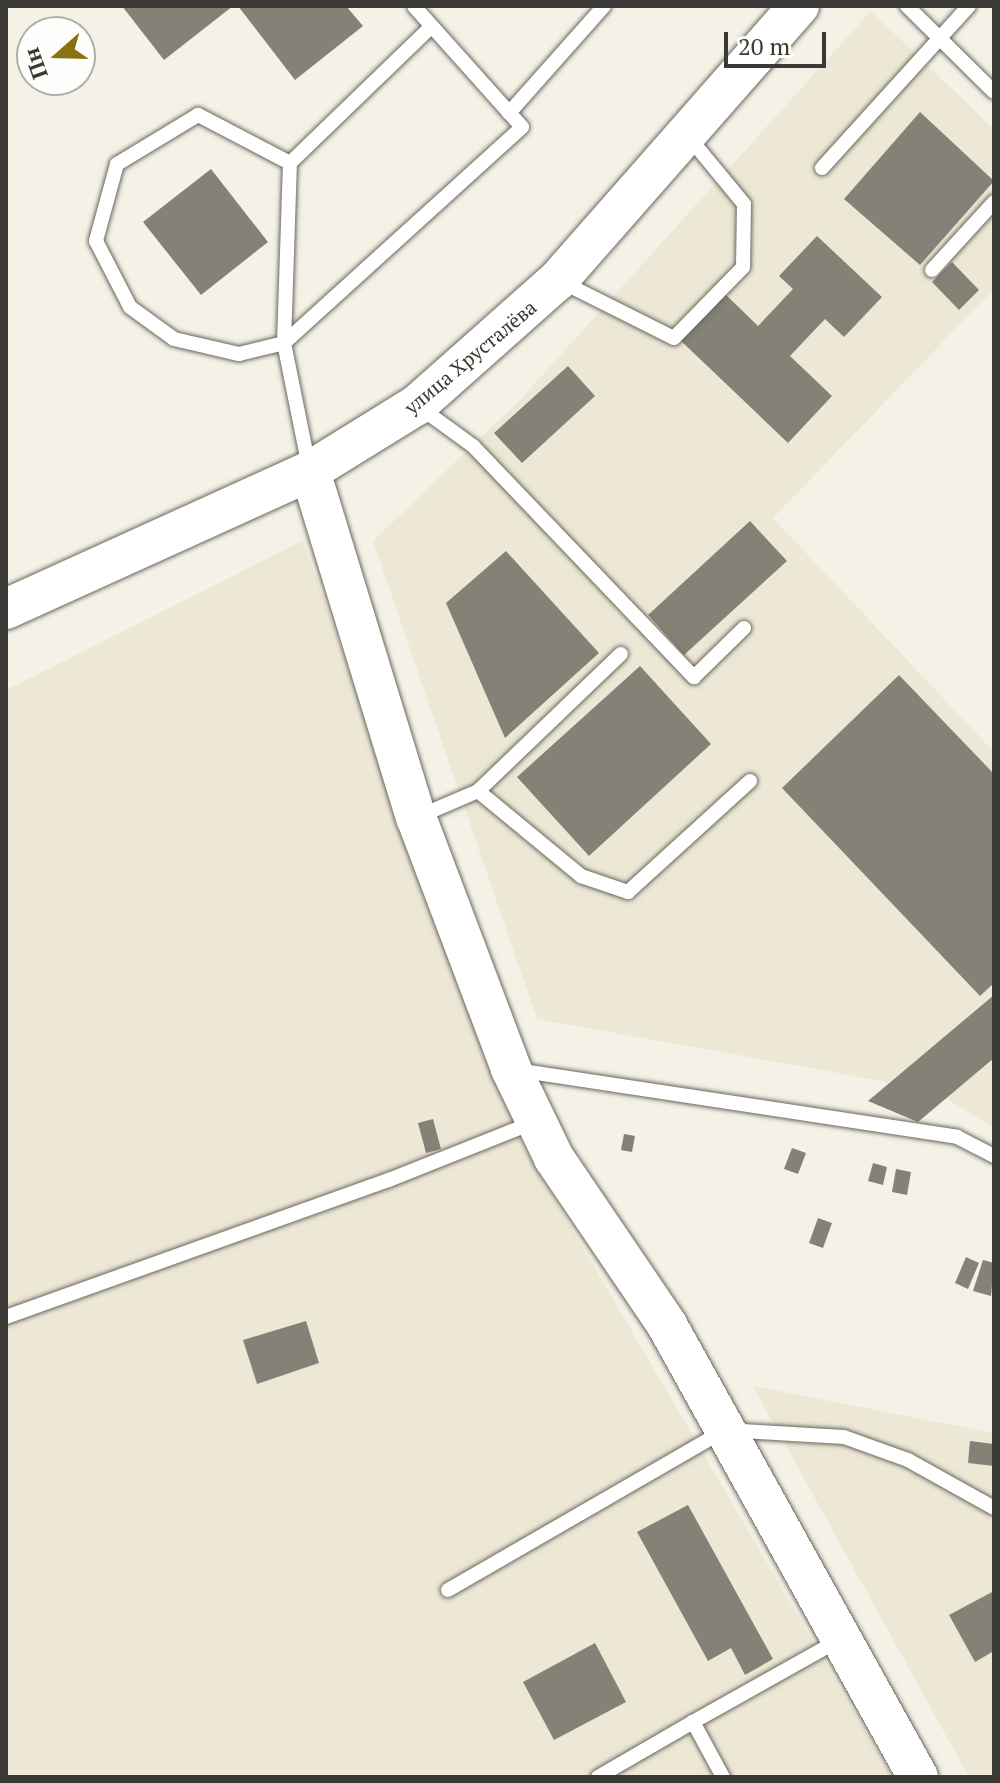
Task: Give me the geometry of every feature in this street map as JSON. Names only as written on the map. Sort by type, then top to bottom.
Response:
[{"type":"main road","name":"улица Хрусталёва","points":[[6,609],[310,471],[417,405],[558,280],[799,6]]},
{"type":"main road","points":[[310,471],[416,817],[511,1069],[535,1122],[667,1325],[918,1777]]},
{"type":"lane","points":[[290,163],[198,115],[117,164],[96,241],[130,307],[174,339],[239,354],[284,343],[522,127],[430,28],[414,6]]},
{"type":"lane","points":[[509,113],[604,6]]},
{"type":"lane","points":[[907,6],[994,92]]},
{"type":"lane","points":[[822,168],[969,6]]},
{"type":"lane","points":[[310,471],[284,343],[290,163],[430,28]]},
{"type":"lane","points":[[558,280],[674,338],[743,267],[744,204],[687,134]]},
{"type":"lane","points":[[932,270],[994,202]]},
{"type":"lane","points":[[417,405],[473,446],[694,677],[744,628]]},
{"type":"lane","points":[[416,817],[478,791],[621,654]]},
{"type":"lane","points":[[478,791],[581,876],[628,892],[750,781]]},
{"type":"lane","points":[[511,1069],[957,1137],[994,1156]]},
{"type":"lane","points":[[6,1317],[389,1180],[535,1122]]},
{"type":"lane","points":[[448,1590],[725,1430],[844,1437],[908,1460],[994,1508]]},
{"type":"lane","points":[[598,1777],[841,1638]]},
{"type":"lane","points":[[693,1722],[723,1777]]},
{"type":"shaded area","points":[[871,11],[994,129],[994,289],[773,518],[994,752],[994,1128],[933,1090],[537,1019],[373,541],[520,400]]},
{"type":"shaded area","points":[[303,541],[515,1131],[892,1777],[6,1777],[6,690]]},
{"type":"shaded area","points":[[753,1386],[994,1433],[994,1777],[969,1777]]},
{"type":"building","points":[[122,6],[233,6],[164,60]]},
{"type":"building","points":[[238,6],[346,6],[363,26],[295,80]]},
{"type":"building","points":[[920,112],[994,181],[920,265],[844,199]]},
{"type":"building","points":[[211,169],[268,242],[201,295],[143,222]]},
{"type":"building","points":[[817,236],[882,297],[844,337],[825,319],[790,356],[832,396],[788,443],[679,339],[723,292],[758,326],[793,289],[779,276]]},
{"type":"building","points":[[952,262],[979,290],[959,310],[932,282]]},
{"type":"building","points":[[568,366],[595,396],[522,463],[494,433]]},
{"type":"building","points":[[750,521],[787,561],[684,655],[648,615]]},
{"type":"building","points":[[506,551],[599,653],[505,738],[446,603]]},
{"type":"building","points":[[640,666],[711,744],[589,856],[517,777]]},
{"type":"building","points":[[899,675],[994,774],[994,983],[980,996],[782,788]]},
{"type":"building","points":[[994,995],[994,1058],[918,1122],[868,1101]]},
{"type":"building","points":[[433,1119],[441,1149],[426,1153],[418,1123]]},
{"type":"building","points":[[624,1134],[635,1136],[632,1152],[621,1150]]},
{"type":"building","points":[[792,1148],[806,1153],[798,1174],[784,1169]]},
{"type":"building","points":[[873,1163],[887,1167],[883,1185],[868,1181]]},
{"type":"building","points":[[896,1169],[911,1172],[907,1195],[892,1192]]},
{"type":"building","points":[[818,1218],[832,1223],[823,1248],[809,1243]]},
{"type":"building","points":[[966,1257],[979,1263],[968,1289],[955,1283]]},
{"type":"building","points":[[983,1260],[994,1263],[991,1296],[973,1291]]},
{"type":"building","points":[[306,1321],[319,1363],[257,1384],[243,1340]]},
{"type":"building","points":[[970,1441],[994,1444],[994,1466],[968,1463]]},
{"type":"building","points":[[688,1505],[773,1659],[745,1675],[731,1648],[708,1661],[637,1532]]},
{"type":"building","points":[[994,1591],[994,1651],[975,1662],[949,1615]]},
{"type":"building","points":[[595,1643],[626,1702],[554,1740],[523,1682]]}]
